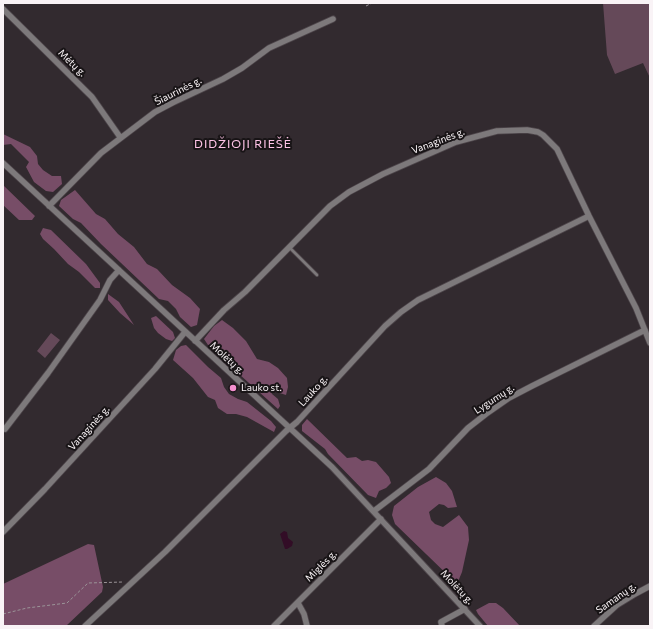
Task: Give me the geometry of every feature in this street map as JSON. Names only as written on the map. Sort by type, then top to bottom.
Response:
[{"type":"street","name":"Mėtų g.","points":[[3,9],[92,97],[120,137]]},
{"type":"street","name":"Šiaurinės g.","points":[[49,206],[89,164],[120,137],[155,112],[223,79],[242,68],[269,48],[333,19]]},
{"type":"street","name":"Vanaginės g.","points":[[195,341],[224,310],[245,292],[330,206],[349,192],[383,174],[444,146],[497,132],[528,130],[538,132],[551,141],[561,155],[589,216],[636,308],[650,343]]},
{"type":"street","name":"Molėtų g.","points":[[3,163],[332,467],[480,626]]},
{"type":"street","name":"Lauko g.","points":[[85,626],[165,552],[290,428],[385,326],[401,312],[418,300],[589,216]]},
{"type":"street","points":[[5,429],[48,373],[100,300],[110,280],[119,270]]},
{"type":"street","name":"Lygumų g.","points":[[374,511],[424,472],[468,428],[503,402],[645,330]]},
{"type":"street","name":"Vanaginės g.","points":[[3,532],[45,489],[155,369],[185,332]]},
{"type":"street","name":"Miglės g.","points":[[274,626],[381,518]]},
{"type":"street","name":"Samanų g.","points":[[594,626],[617,605],[650,586]]},
{"type":"street","points":[[298,602],[304,614],[307,626]]},
{"type":"street","points":[[442,626],[441,622],[465,609]]},
{"type":"lane","points":[[290,247],[317,275]]},
{"type":"path","points":[[366,6],[372,3]]},
{"type":"path","points":[[3,614],[27,608],[67,603],[88,582],[132,582]]},
{"type":"shaded area","points":[[603,3],[650,3],[650,78],[643,63],[615,74],[607,55]]},
{"type":"shaded area","points":[[3,134],[30,147],[37,156],[38,164],[43,170],[52,176],[61,176],[62,184],[53,192],[46,191],[34,182],[26,167],[29,162],[11,144],[3,145]]},
{"type":"shaded area","points":[[3,185],[35,216],[32,220],[19,220],[3,205]]},
{"type":"shaded area","points":[[75,190],[96,214],[105,219],[118,234],[134,247],[147,264],[157,269],[172,285],[190,298],[200,309],[197,325],[191,327],[180,317],[176,309],[168,301],[159,299],[81,223],[73,219],[59,206],[61,200]]},
{"type":"shaded area","points":[[43,228],[51,230],[86,264],[100,283],[100,288],[95,288],[43,239],[40,234]]},
{"type":"shaded area","points":[[108,294],[119,302],[134,325],[108,300]]},
{"type":"shaded area","points":[[156,316],[173,332],[175,338],[172,341],[166,339],[154,328],[151,318]]},
{"type":"shaded area","points":[[222,320],[233,328],[246,341],[257,359],[269,362],[278,368],[287,378],[288,387],[286,395],[270,390],[278,399],[280,406],[278,409],[210,348],[204,339],[214,326]]},
{"type":"shaded area","points":[[51,333],[60,340],[45,358],[37,351]]},
{"type":"shaded area","points":[[186,345],[221,378],[224,387],[229,394],[247,402],[271,421],[276,427],[274,432],[247,417],[236,414],[227,414],[218,408],[215,400],[208,397],[193,378],[173,360],[176,350],[181,346]]},
{"type":"shaded area","points":[[307,419],[347,458],[356,457],[362,461],[368,460],[376,462],[389,477],[391,483],[386,488],[379,491],[376,498],[368,495],[328,454],[325,449],[302,431],[302,425]]},
{"type":"shaded area","points":[[436,477],[446,483],[452,491],[457,507],[448,508],[439,504],[429,512],[431,520],[435,524],[443,527],[459,515],[468,527],[469,540],[462,572],[457,584],[395,524],[392,515],[394,506],[418,487]]},
{"type":"shaded area","points":[[284,531],[287,532],[288,538],[293,542],[292,546],[287,549],[285,549],[280,534]]},
{"type":"shaded area","points":[[88,544],[94,545],[103,587],[102,592],[66,626],[3,626],[3,584]]},
{"type":"shaded area","points":[[489,603],[496,603],[503,608],[520,626],[488,626],[476,610]]},
{"type":"place","name":"Lauko st.","points":[[233,388]]},
{"type":"district","name":"DIDŽIOJI RIEŠĖ","points":[[243,144]]}]
